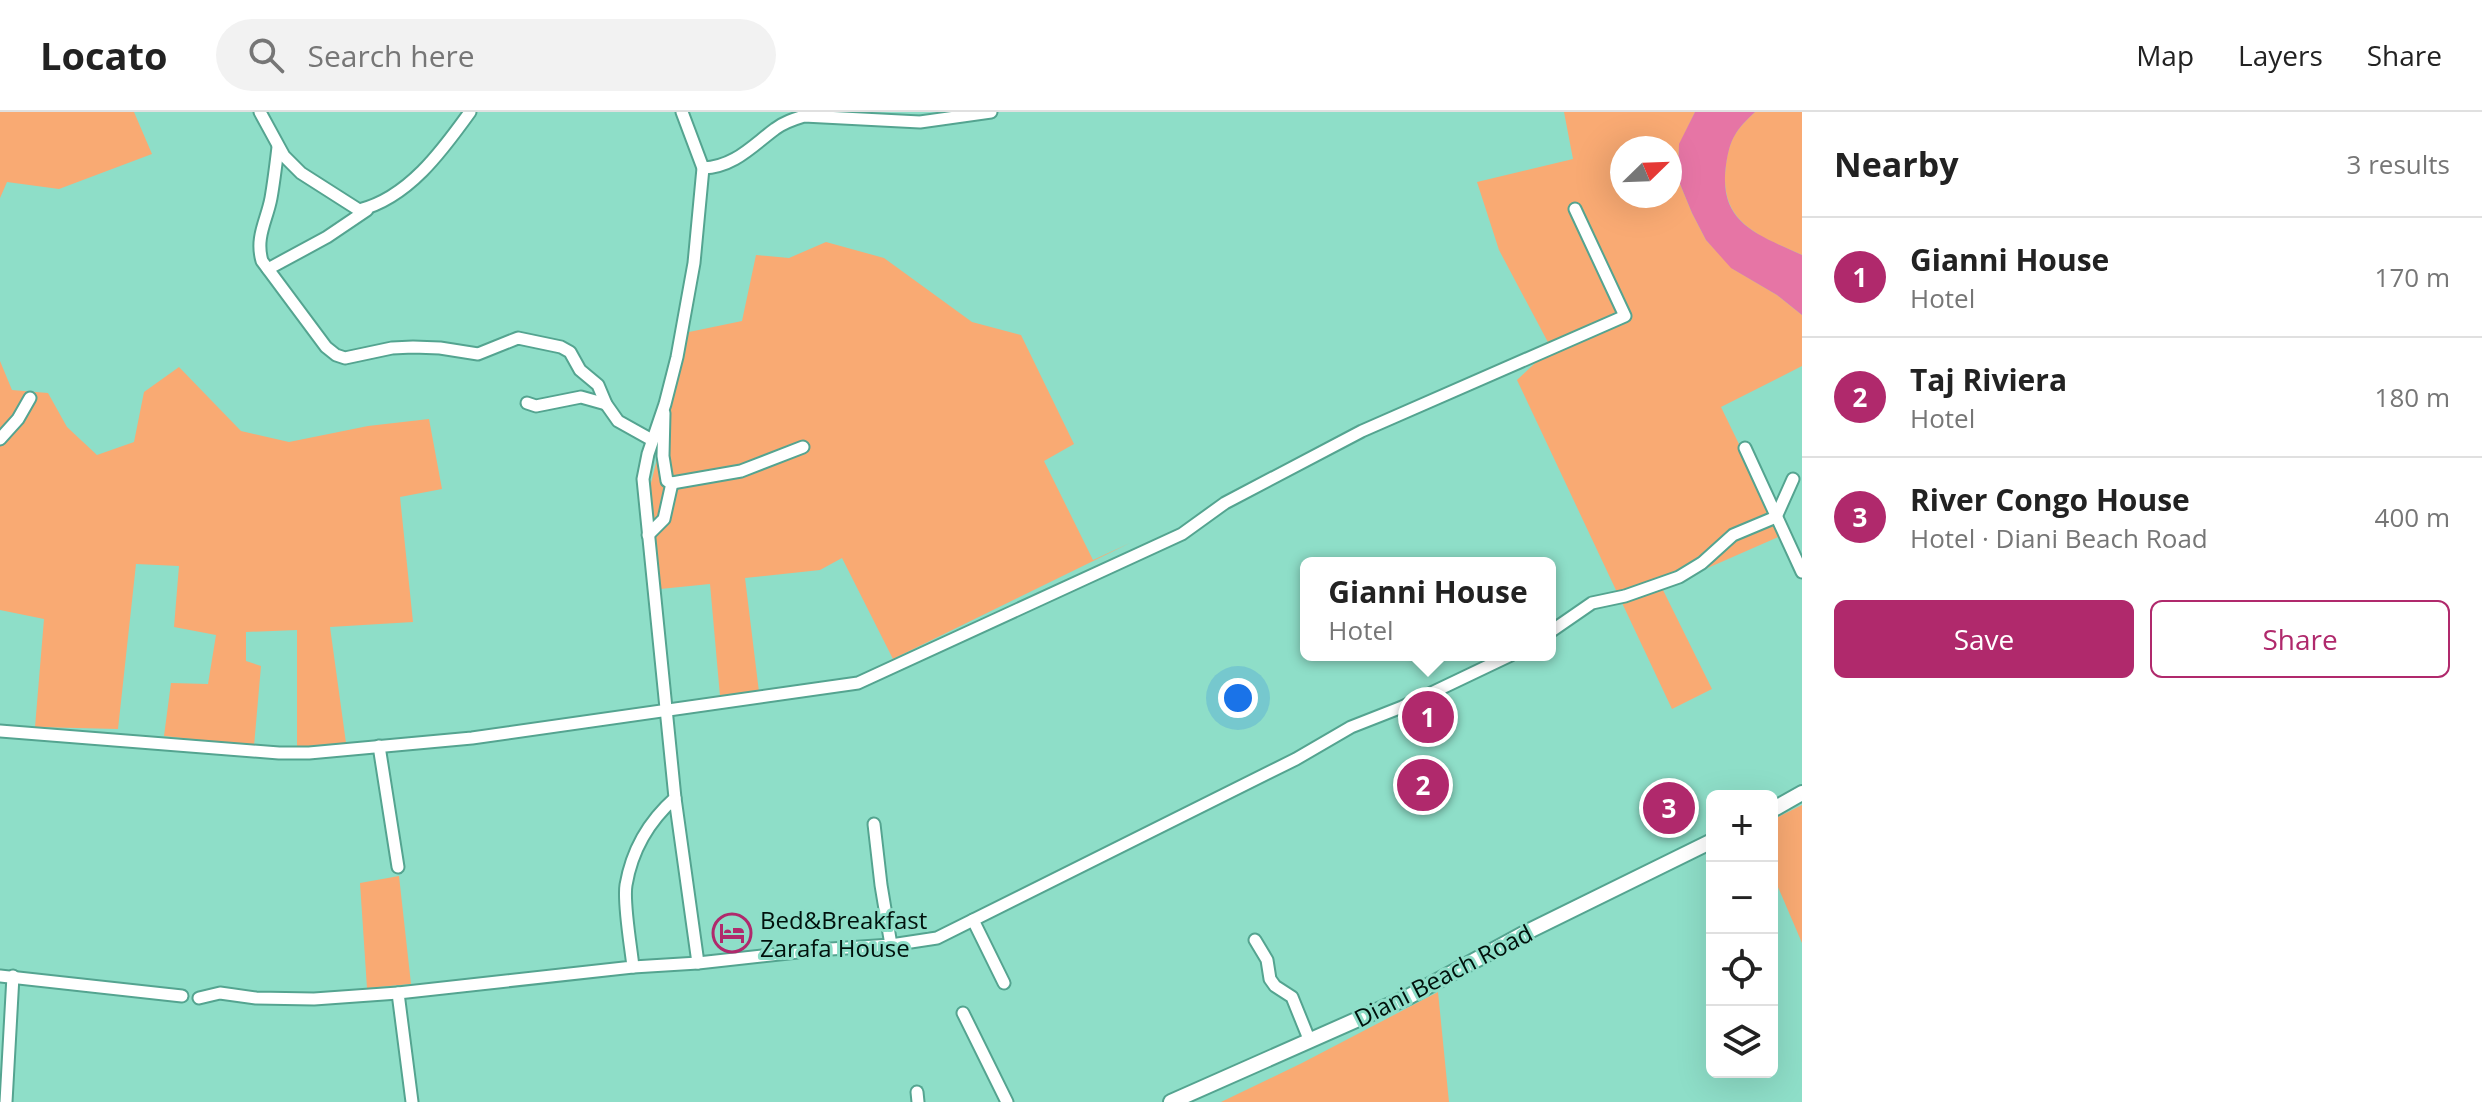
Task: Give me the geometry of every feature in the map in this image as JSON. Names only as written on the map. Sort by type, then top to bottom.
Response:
[{"type":"main road","points":[[1778,807],[1802,793]]},
{"type":"main road","name":"Diani Beach Road","points":[[1171,1102],[1408,997],[1527,932],[1706,844]]},
{"type":"street","points":[[260,112],[278,147],[301,173],[354,209],[361,210],[403,189],[456,132],[470,112]]},
{"type":"street","points":[[682,112],[703,168],[694,263],[677,357],[643,479],[675,798],[698,963]]},
{"type":"street","points":[[703,168],[716,168],[739,157],[775,128],[804,116],[920,122],[991,112]]},
{"type":"street","points":[[278,147],[271,201],[260,234],[262,261],[326,347],[336,355],[345,358],[413,347],[478,354],[518,338],[561,347],[570,352],[580,370],[598,385],[618,421],[652,440]]},
{"type":"street","points":[[268,269],[339,230],[373,205]]},
{"type":"street","points":[[0,731],[309,753],[472,738],[837,687],[870,679],[1182,534],[1225,503],[1362,431],[1625,316],[1575,209]]},
{"type":"street","points":[[527,403],[536,406],[581,397],[606,404]]},
{"type":"street","points":[[0,439],[18,419],[30,398]]},
{"type":"street","points":[[665,404],[664,471],[667,481],[672,483],[741,471],[803,447]]},
{"type":"street","points":[[1745,448],[1802,572]]},
{"type":"street","points":[[1556,628],[1592,603],[1625,596],[1679,577],[1702,563],[1733,535],[1776,517],[1793,479]]},
{"type":"street","points":[[648,535],[664,519],[672,483]]},
{"type":"street","points":[[199,998],[220,993],[256,998],[314,999],[398,993],[633,963],[698,963],[937,938],[1296,759],[1351,727],[1402,707],[1498,661]]},
{"type":"street","points":[[379,746],[398,867]]},
{"type":"street","points":[[633,963],[626,887],[646,829],[675,798]]},
{"type":"street","points":[[874,824],[891,945]]},
{"type":"street","points":[[973,920],[1004,983]]},
{"type":"street","points":[[1255,940],[1267,960],[1270,979],[1292,997],[1309,1039]]},
{"type":"street","points":[[6,1102],[6,976],[182,996]]},
{"type":"street","points":[[398,993],[412,1102]]},
{"type":"street","points":[[963,1013],[1007,1102]]},
{"type":"shaded area","points":[[0,112],[134,112],[152,154],[59,189],[7,182],[0,198]]},
{"type":"shaded area","points":[[1564,112],[1695,112],[1682,139],[1682,136],[1610,136],[1610,208],[1682,208],[1682,189],[1706,240],[1733,269],[1777,295],[1802,315],[1802,366],[1721,407],[1783,535],[1662,588],[1712,689],[1672,709],[1517,380],[1551,348],[1499,250],[1477,182],[1573,159]]},
{"type":"shaded area","points":[[1695,112],[1755,112],[1732,141],[1726,165],[1728,201],[1734,213],[1756,233],[1802,255],[1802,315],[1777,295],[1731,268],[1706,240],[1682,189],[1682,138]]},
{"type":"shaded area","points":[[1755,112],[1802,112],[1802,255],[1756,233],[1744,224],[1728,200],[1725,184],[1730,147],[1739,130]]},
{"type":"shaded area","points":[[826,242],[884,258],[972,322],[1021,335],[1074,444],[1044,461],[1093,560],[1130,543],[893,659],[842,558],[820,570],[745,578],[759,692],[720,696],[710,584],[660,589],[650,487],[689,332],[742,321],[756,255],[789,258]]},
{"type":"shaded area","points":[[0,361],[12,390],[48,393],[67,427],[97,455],[134,442],[144,392],[179,367],[241,431],[289,442],[368,426],[429,419],[442,489],[400,497],[413,622],[330,627],[346,743],[297,748],[297,630],[246,632],[246,661],[261,666],[254,746],[164,736],[171,683],[208,684],[216,635],[174,627],[179,566],[136,564],[118,729],[35,727],[44,619],[0,610]]},
{"type":"shaded area","points":[[1802,805],[1802,943],[1778,887],[1778,817]]},
{"type":"shaded area","points":[[399,876],[411,984],[367,988],[360,883]]},
{"type":"shaded area","points":[[1438,992],[1449,1102],[1221,1102],[1302,1063]]},
{"type":"place","name":"Gianni House","points":[[1428,717]]},
{"type":"place","name":"Taj Riviera","points":[[1423,785]]},
{"type":"place","name":"River Congo House","points":[[1669,808]]},
{"type":"place","name":"Bed&Breakfast Zarafa House","points":[[732,933]]}]
